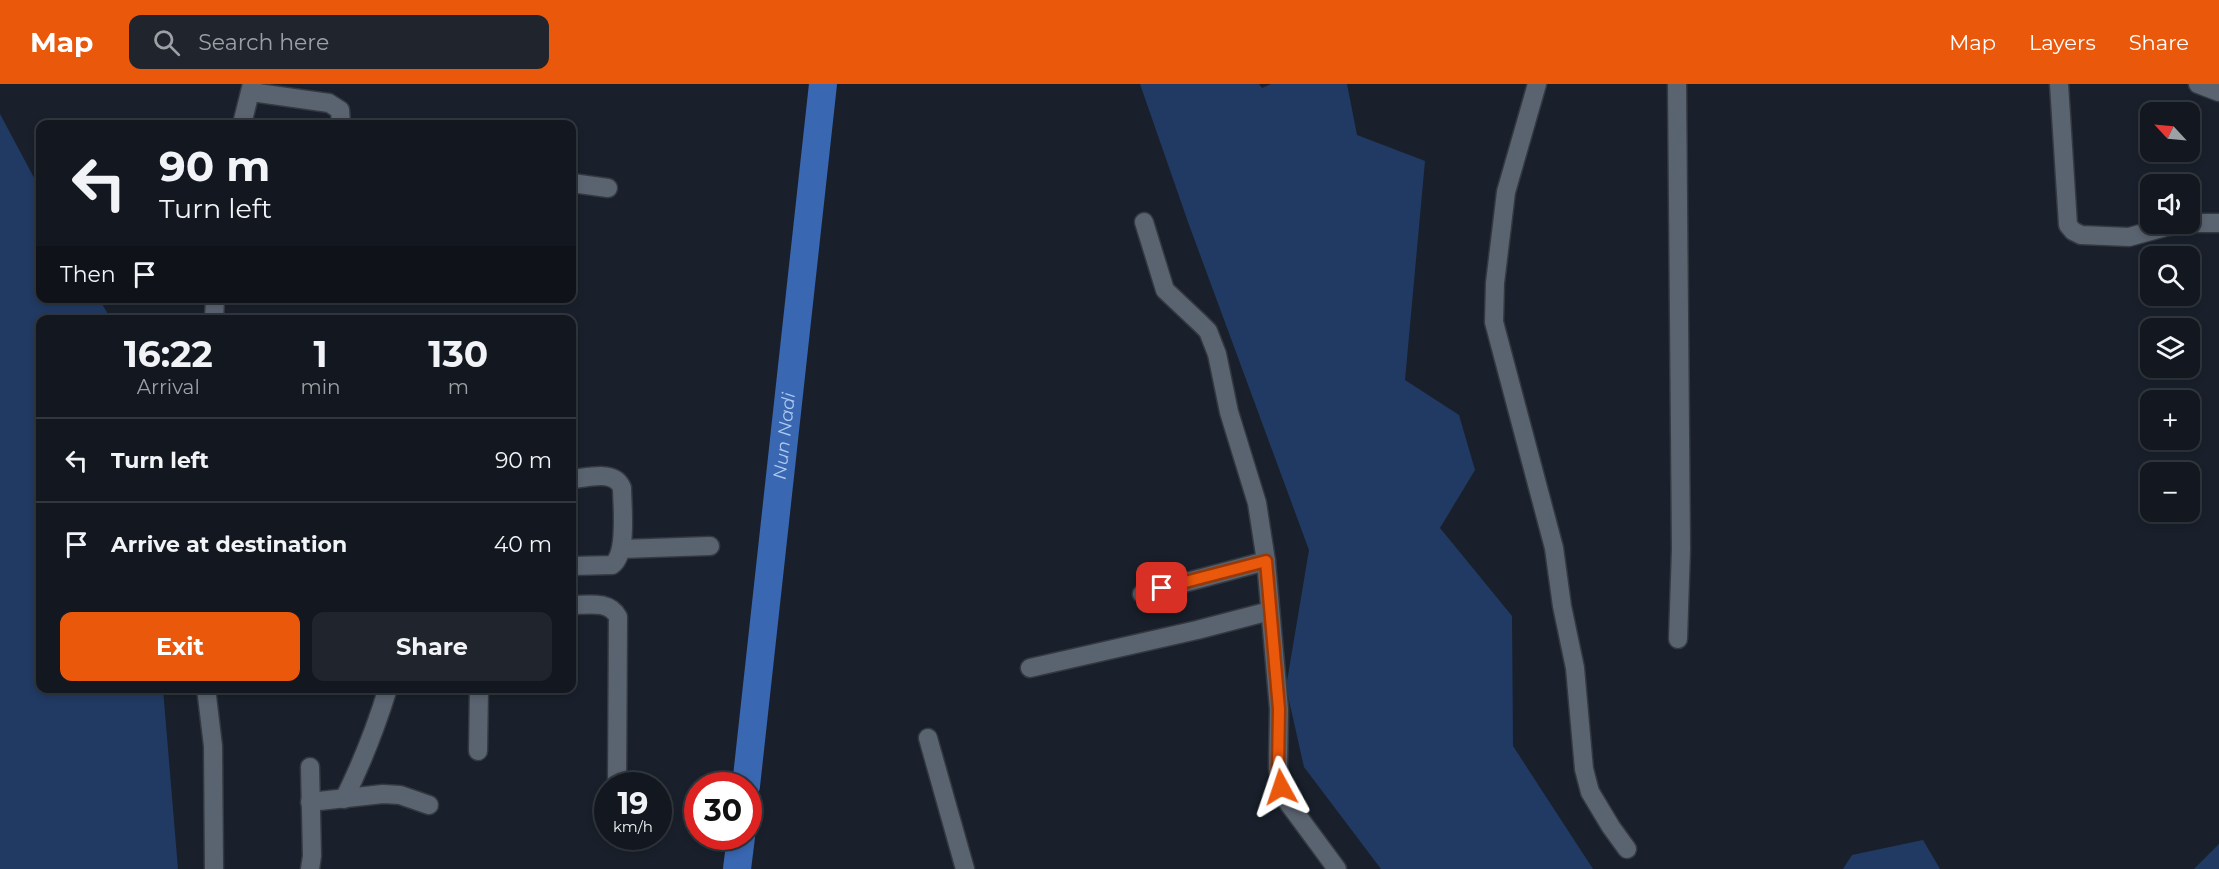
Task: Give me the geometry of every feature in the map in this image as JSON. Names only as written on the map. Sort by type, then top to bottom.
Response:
[{"type":"street","points":[[1537,84],[1506,192],[1495,283],[1494,322],[1554,548],[1562,606],[1575,668],[1584,770],[1590,792],[1627,849]]},
{"type":"street","points":[[1677,84],[1681,549],[1678,639]]},
{"type":"street","points":[[2059,84],[2068,225],[2081,235],[2129,237],[2140,234]]},
{"type":"street","points":[[2198,84],[2219,92]]},
{"type":"street","points":[[243,120],[252,88],[329,103],[340,110],[340,120]]},
{"type":"street","points":[[576,184],[608,188]]},
{"type":"street","points":[[1144,222],[1165,290],[1208,331],[1217,354],[1228,412],[1257,502],[1266,561],[1279,709],[1278,768],[1281,787],[1290,804],[1337,869]]},
{"type":"street","points":[[2200,223],[2219,223]]},
{"type":"street","points":[[576,479],[611,477],[620,483],[622,488],[622,549],[616,563],[576,566]]},
{"type":"street","points":[[622,549],[710,546]]},
{"type":"street","points":[[1142,594],[1266,561]]},
{"type":"street","points":[[576,605],[602,604],[615,611],[618,617],[617,772]]},
{"type":"street","points":[[1030,668],[1270,611]]},
{"type":"street","points":[[207,693],[213,746],[214,869]]},
{"type":"street","points":[[344,799],[364,759],[380,718],[387,693]]},
{"type":"street","points":[[478,751],[479,693]]},
{"type":"street","points":[[928,738],[965,869]]},
{"type":"street","points":[[310,767],[312,856],[310,869]]},
{"type":"street","points":[[310,802],[383,794],[400,795],[429,804]]},
{"type":"shaded area","points":[[1140,84],[1259,84],[1262,88],[1271,84],[1347,84],[1357,135],[1425,161],[1405,380],[1459,415],[1475,470],[1440,528],[1512,616],[1513,746],[1593,869],[1381,869],[1304,767],[1286,687],[1309,550],[1188,222]]},
{"type":"shaded area","points":[[0,114],[36,182],[36,303],[101,303],[109,315],[36,315],[36,693],[163,693],[178,869],[0,869]]},
{"type":"shaded area","points":[[1923,840],[1940,869],[1843,869],[1852,855]]},
{"type":"shaded area","points":[[2219,844],[2219,869],[2194,869]]},
{"type":"waterway","name":"Nun Nadi","points":[[748,772],[823,84]]},
{"type":"waterway","name":"Nun Nadi","points":[[737,869],[739,850]]},
{"type":"route","points":[[1162,588],[1266,561],[1279,709],[1278,768],[1281,787]]}]
